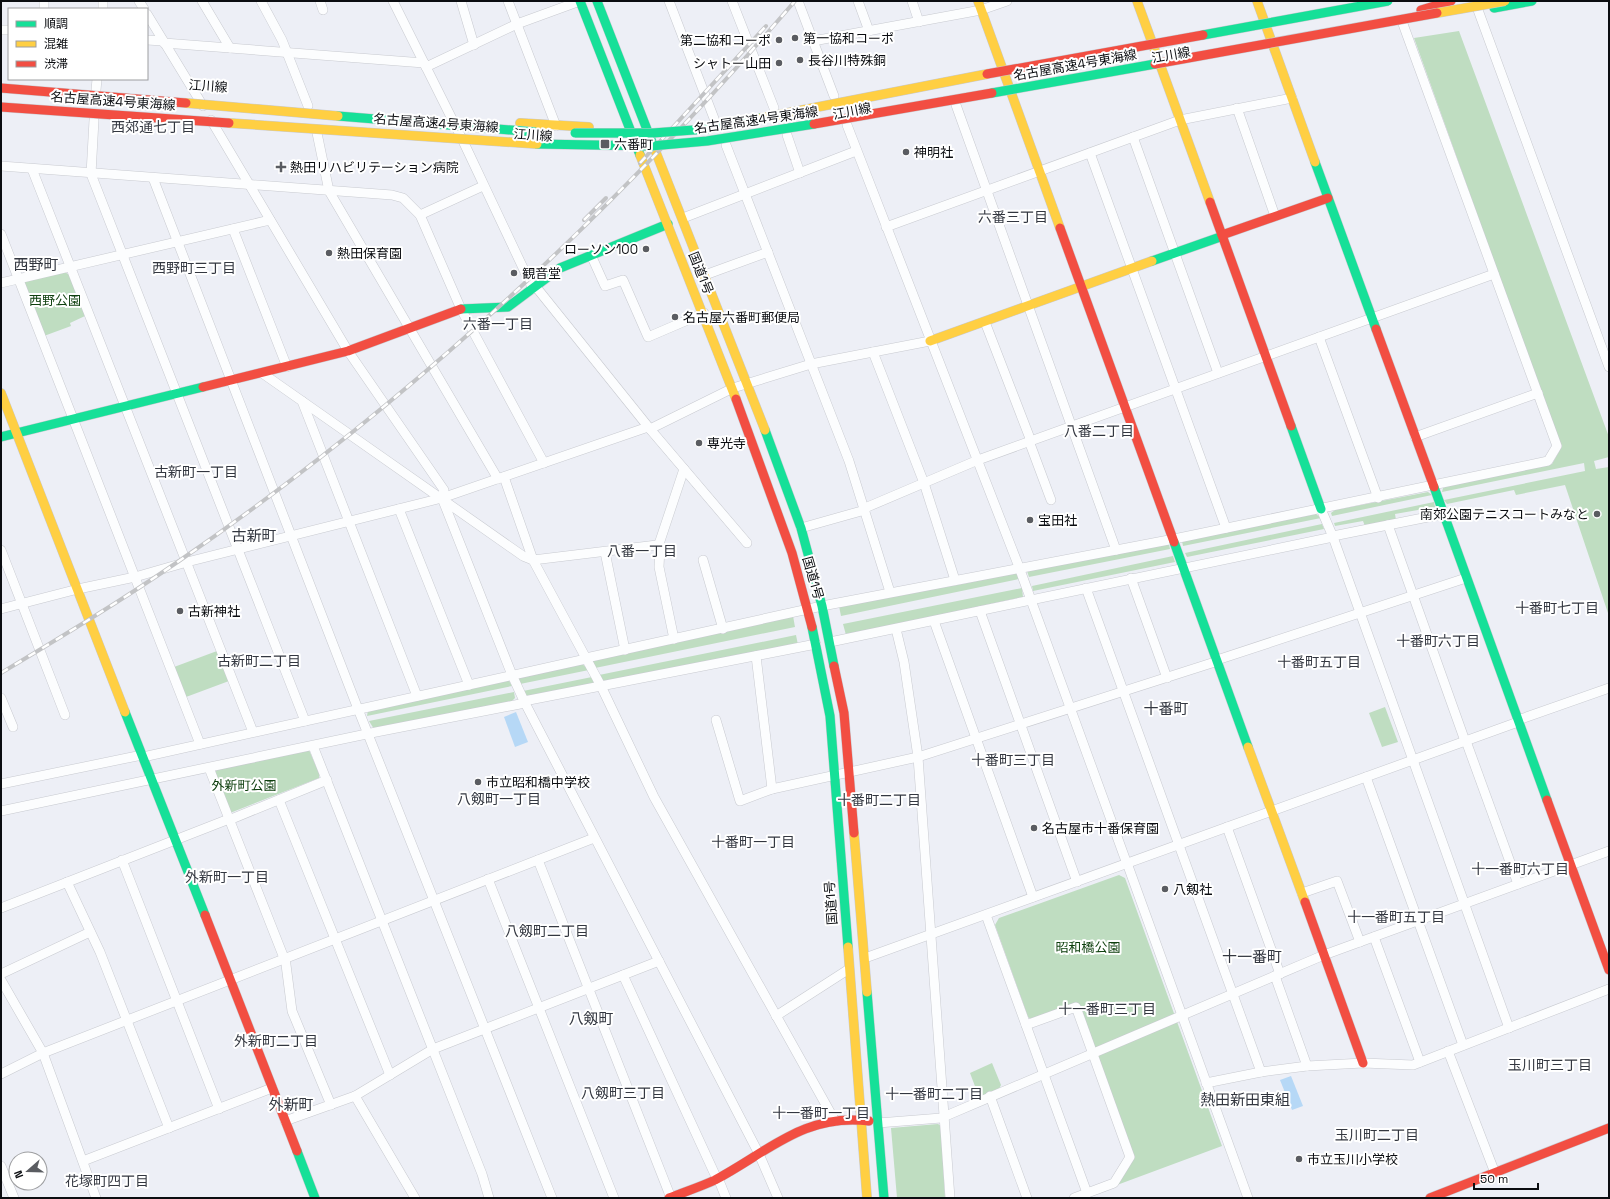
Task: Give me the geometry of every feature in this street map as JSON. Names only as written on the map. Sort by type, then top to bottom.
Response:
[{"type":"main road","name":"国道1号","points":[[580,1],[733,388],[773,496],[808,609],[830,716],[867,1198]]},
{"type":"main road","name":"国道1号","points":[[597,1],[749,384],[801,528],[822,606],[844,713],[884,1198]]},
{"type":"main road","points":[[978,1],[1363,1063]]},
{"type":"main road","points":[[1137,1],[1321,509]]},
{"type":"main road","points":[[1257,1],[1609,970]]},
{"type":"main road","name":"江川線","points":[[1,83],[198,99],[308,106],[452,119],[556,126],[647,127],[715,121],[1000,63],[1362,1]]},
{"type":"main road","points":[[1186,48],[1375,10],[1385,1]]},
{"type":"main road","name":"名古屋高速4号東海線","points":[[1,89],[539,132],[596,134],[653,133],[706,129],[756,120],[1019,68],[1385,1]]},
{"type":"main road","points":[[1370,31],[1403,15],[1451,1]]},
{"type":"main road","name":"名古屋高速4号東海線","points":[[1,107],[539,144],[650,146],[707,141],[821,124],[1505,1]]},
{"type":"main road","name":"江川線","points":[[1,113],[317,133],[550,150],[656,151],[726,145],[847,125],[1163,70],[1532,1]]},
{"type":"main road","points":[[1147,55],[1162,52]]},
{"type":"main road","points":[[998,82],[1014,79]]},
{"type":"main road","points":[[770,109],[774,112],[838,110],[975,86]]},
{"type":"main road","points":[[1,89],[9,95],[178,111],[333,122],[375,124],[452,119]]},
{"type":"main road","points":[[1,100],[9,102],[139,111],[170,116],[189,125]]},
{"type":"main road","points":[[930,341],[1328,198]]},
{"type":"main road","points":[[1,437],[348,351],[461,309],[501,309],[508,307],[560,268],[668,224]]},
{"type":"main road","points":[[1,393],[315,1198]]},
{"type":"main road","points":[[670,1198],[718,1179],[807,1127],[835,1121],[861,1119],[878,1123]]},
{"type":"main road","points":[[1430,1198],[1609,1128]]},
{"type":"street","points":[[202,1],[230,48]]},
{"type":"street","points":[[262,1],[287,52],[308,106]]},
{"type":"street","points":[[393,1],[535,288],[649,428],[747,543]]},
{"type":"street","points":[[461,1],[474,45]]},
{"type":"street","points":[[508,1],[556,126]]},
{"type":"street","points":[[148,40],[425,65],[474,45],[517,24],[580,1]]},
{"type":"street","points":[[669,1],[715,121]]},
{"type":"street","points":[[732,1],[770,109]]},
{"type":"street","points":[[798,1],[834,96]]},
{"type":"street","points":[[858,1],[869,31]]},
{"type":"street","points":[[912,1],[919,22]]},
{"type":"street","points":[[813,42],[981,10],[1007,1]]},
{"type":"street","points":[[1478,10],[1609,367]]},
{"type":"street","points":[[148,16],[348,351],[444,490],[442,498],[524,702],[593,831],[594,838],[759,1154],[778,1198]]},
{"type":"street","points":[[1,784],[200,744],[822,606],[1019,567],[1174,539],[1378,498],[1548,461],[1557,446],[1403,24]]},
{"type":"street","points":[[96,90],[97,80]]},
{"type":"street","points":[[886,227],[1180,120],[1292,98]]},
{"type":"street","points":[[956,105],[1116,550]]},
{"type":"street","points":[[1237,108],[1275,216]]},
{"type":"street","points":[[94,120],[91,174],[305,721]]},
{"type":"street","points":[[847,125],[1019,567],[1248,1198]]},
{"type":"street","points":[[317,133],[329,192],[501,478],[533,560],[601,686],[654,797],[835,1121]]},
{"type":"street","points":[[787,135],[800,173]]},
{"type":"street","points":[[1133,137],[1218,373]]},
{"type":"street","points":[[726,145],[744,195],[768,252],[849,461],[890,592]]},
{"type":"street","points":[[683,218],[856,151]]},
{"type":"street","points":[[1090,153],[1226,528]]},
{"type":"street","points":[[1,166],[91,174],[249,184],[329,192],[392,195],[404,198],[420,215],[461,309],[544,463]]},
{"type":"street","points":[[32,169],[253,732]]},
{"type":"street","points":[[153,178],[358,709],[370,734],[552,1198]]},
{"type":"street","points":[[420,215],[484,186]]},
{"type":"street","points":[[1,283],[270,220]]},
{"type":"street","points":[[233,229],[287,367]]},
{"type":"street","points":[[1,234],[200,744]]},
{"type":"street","points":[[706,275],[768,252]]},
{"type":"street","points":[[591,255],[605,286],[623,280],[648,337],[704,313]]},
{"type":"street","points":[[801,528],[865,509],[978,460],[1494,274]]},
{"type":"street","points":[[985,322],[1051,500]]},
{"type":"street","points":[[1319,337],[1378,498]]},
{"type":"street","points":[[1,609],[78,589],[135,577],[186,562],[442,498],[649,428],[733,388],[811,364],[930,341]]},
{"type":"street","points":[[873,352],[924,483],[955,580]]},
{"type":"street","points":[[262,373],[523,556],[533,560],[658,547]]},
{"type":"street","points":[[1415,437],[1538,393]]},
{"type":"street","points":[[302,401],[417,696]]},
{"type":"street","points":[[674,639],[660,567],[658,547],[684,468]]},
{"type":"street","points":[[399,509],[469,685]]},
{"type":"street","points":[[1321,509],[1333,536],[1509,1028]]},
{"type":"street","points":[[830,642],[1443,514]]},
{"type":"street","points":[[1388,525],[1518,884]]},
{"type":"street","points":[[1,550],[65,715]]},
{"type":"street","points":[[605,552],[626,650]]},
{"type":"street","points":[[703,560],[723,629]]},
{"type":"street","points":[[1131,578],[1167,678]]},
{"type":"street","points":[[716,720],[740,801],[772,789],[918,757],[976,740],[1466,578]]},
{"type":"street","points":[[1086,588],[1180,844],[1261,1072]]},
{"type":"street","points":[[980,611],[1077,882]]},
{"type":"street","points":[[934,621],[1033,898]]},
{"type":"street","points":[[896,629],[904,662],[918,757],[950,1198]]},
{"type":"street","points":[[1,811],[601,686],[816,644]]},
{"type":"street","points":[[756,656],[772,789]]},
{"type":"street","points":[[865,958],[1609,688]]},
{"type":"street","points":[[1,698],[13,727]]},
{"type":"street","points":[[313,746],[482,1174],[489,1198]]},
{"type":"street","points":[[209,768],[284,958],[292,1011],[331,1105]]},
{"type":"street","points":[[1366,777],[1463,1045]]},
{"type":"street","points":[[1,908],[175,839],[280,800],[327,780]]},
{"type":"street","points":[[280,800],[334,939],[390,1075]]},
{"type":"street","points":[[1227,827],[1307,1066]]},
{"type":"street","points":[[1,1074],[43,1053],[176,1000],[594,838]]},
{"type":"street","points":[[878,1123],[944,1117],[990,1096],[1324,955],[1609,852]]},
{"type":"street","points":[[122,860],[219,1109]]},
{"type":"street","points":[[538,860],[670,1198]]},
{"type":"street","points":[[488,879],[614,1198]]},
{"type":"street","points":[[1302,894],[1338,881],[1360,942]]},
{"type":"street","points":[[67,882],[90,932],[169,1128]]},
{"type":"street","points":[[986,914],[1087,1193]]},
{"type":"street","points":[[1,974],[90,932]]},
{"type":"street","points":[[1374,937],[1420,1062]]},
{"type":"street","points":[[285,1121],[355,1096],[433,1049],[485,1027],[659,961]]},
{"type":"street","points":[[776,1016],[849,969]]},
{"type":"street","points":[[623,975],[726,1198]]},
{"type":"street","points":[[1,980],[43,1053],[96,1198]]},
{"type":"street","points":[[1206,1083],[1261,1072],[1307,1066],[1363,1063],[1412,1065],[1609,990]]},
{"type":"street","points":[[1026,1025],[1076,1007],[1130,1157],[1114,1182],[1074,1198]]},
{"type":"street","points":[[1448,1051],[1495,1173]]},
{"type":"street","points":[[83,1161],[272,1088]]},
{"type":"street","points":[[355,1096],[415,1198]]},
{"type":"street","points":[[990,1096],[1027,1198]]},
{"type":"street","points":[[1,1166],[14,1198]]},
{"type":"green space","points":[[1459,31],[1609,437],[1609,457],[1594,461],[1596,469],[1609,467],[1609,616],[1565,485],[1516,495],[1514,490],[1447,504],[1444,500],[1585,471],[1584,463],[1442,492],[1443,488],[1447,486],[1552,464],[1561,448],[1414,38]]},
{"type":"green space","name":"西野公園","points":[[65,272],[69,275],[85,316],[70,323],[71,326],[44,336],[24,284],[26,281]]},
{"type":"green space","points":[[1428,492],[1432,495],[1332,516],[1331,513],[1335,510]]},
{"type":"green space","points":[[1434,502],[1435,507],[1395,514],[1396,520],[1365,526],[1363,521],[1335,526],[1334,523]]},
{"type":"green space","points":[[1316,514],[1321,518],[1183,546],[1182,541]]},
{"type":"green space","points":[[1322,524],[1324,529],[1187,557],[1185,553]]},
{"type":"green space","points":[[1169,544],[1170,549],[1029,577],[1027,571]]},
{"type":"green space","points":[[1173,556],[1175,562],[1033,591],[1032,586]]},
{"type":"green space","points":[[1016,573],[1019,579],[841,616],[839,606],[951,583],[952,586]]},
{"type":"green space","points":[[1022,588],[1023,597],[846,635],[843,624]]},
{"type":"green space","points":[[793,616],[795,627],[595,668],[592,659]]},
{"type":"green space","points":[[796,635],[798,645],[604,682],[599,675]]},
{"type":"green space","points":[[217,651],[229,681],[186,697],[174,667]]},
{"type":"green space","points":[[580,662],[589,670],[520,684],[518,676]]},
{"type":"green space","points":[[592,677],[596,684],[526,697],[523,691]]},
{"type":"green space","points":[[508,679],[512,686],[367,716],[368,710]]},
{"type":"green space","points":[[514,692],[515,698],[509,704],[374,729],[369,721]]},
{"type":"green space","points":[[1385,707],[1398,742],[1382,747],[1369,713]]},
{"type":"green space","name":"外新町公園","points":[[309,750],[319,773],[319,778],[230,813],[215,774],[216,770]]},
{"type":"green space","name":"昭和橋公園","points":[[1119,875],[1125,878],[1222,1146],[1117,1185],[1134,1158],[1078,1003],[1032,1020],[1028,1017],[995,925],[999,918]]},
{"type":"green space","points":[[992,1063],[1001,1085],[999,1089],[979,1097],[970,1073]]},
{"type":"green space","points":[[938,1124],[941,1126],[945,1198],[897,1198],[891,1128]]},
{"type":"water","points":[[516,712],[528,742],[515,747],[504,717]]},
{"type":"water","points":[[1291,1076],[1303,1106],[1292,1110],[1280,1080]]},
{"type":"railway","points":[[1,673],[113,605],[179,561],[264,500],[347,437],[427,370],[505,301],[581,229],[655,155],[726,79],[795,1]]},
{"type":"railway","points":[[640,163],[766,26]]},
{"type":"railway","points":[[584,220],[606,198]]},
{"type":"traffic: fast","points":[[580,1],[640,155]]},
{"type":"traffic: fast","points":[[597,1],[655,150]]},
{"type":"traffic: fast","points":[[1203,35],[1388,1]]},
{"type":"traffic: fast","points":[[1494,8],[1532,1]]},
{"type":"traffic: fast","points":[[992,93],[1155,64]]},
{"type":"traffic: fast","points":[[338,116],[535,132]]},
{"type":"traffic: fast","points":[[575,133],[653,133],[707,129],[761,118]]},
{"type":"traffic: fast","points":[[537,144],[651,146],[707,141],[814,124]]},
{"type":"traffic: fast","points":[[1315,162],[1376,329]]},
{"type":"traffic: fast","points":[[461,309],[508,307],[560,268],[668,224]]},
{"type":"traffic: fast","points":[[1152,261],[1223,236]]},
{"type":"traffic: fast","points":[[1,437],[203,387]]},
{"type":"traffic: fast","points":[[1291,426],[1321,509]]},
{"type":"traffic: fast","points":[[765,430],[801,528],[822,606],[834,666]]},
{"type":"traffic: fast","points":[[1434,487],[1547,800]]},
{"type":"traffic: fast","points":[[1174,542],[1248,747]]},
{"type":"traffic: fast","points":[[812,627],[830,716],[848,947]]},
{"type":"traffic: fast","points":[[125,712],[205,915]]},
{"type":"traffic: fast","points":[[867,992],[884,1198]]},
{"type":"traffic: fast","points":[[297,1151],[315,1198]]},
{"type":"traffic: slow","points":[[978,1],[1060,228]]},
{"type":"traffic: slow","points":[[1137,1],[1210,202]]},
{"type":"traffic: slow","points":[[1257,1],[1315,162]]},
{"type":"traffic: slow","points":[[1437,13],[1505,1]]},
{"type":"traffic: slow","points":[[761,118],[987,74]]},
{"type":"traffic: slow","points":[[186,103],[338,116]]},
{"type":"traffic: slow","points":[[229,123],[537,144]]},
{"type":"traffic: slow","points":[[520,123],[589,127]]},
{"type":"traffic: slow","points":[[655,150],[765,430]]},
{"type":"traffic: slow","points":[[640,155],[736,399]]},
{"type":"traffic: slow","points":[[930,341],[1152,261]]},
{"type":"traffic: slow","points":[[1,393],[125,712]]},
{"type":"traffic: slow","points":[[1248,747],[1305,902]]},
{"type":"traffic: slow","points":[[854,833],[867,992]]},
{"type":"traffic: slow","points":[[848,947],[867,1198]]},
{"type":"traffic: jam","points":[[1421,10],[1451,1]]},
{"type":"traffic: jam","points":[[1155,64],[1437,13]]},
{"type":"traffic: jam","points":[[987,74],[1203,35]]},
{"type":"traffic: jam","points":[[1,88],[186,103]]},
{"type":"traffic: jam","points":[[814,124],[992,93]]},
{"type":"traffic: jam","points":[[1,107],[229,123]]},
{"type":"traffic: jam","points":[[1222,235],[1328,198]]},
{"type":"traffic: jam","points":[[1210,202],[1291,426]]},
{"type":"traffic: jam","points":[[1060,228],[1174,542]]},
{"type":"traffic: jam","points":[[203,387],[348,351],[461,309]]},
{"type":"traffic: jam","points":[[1376,329],[1434,487]]},
{"type":"traffic: jam","points":[[736,399],[792,553],[812,627]]},
{"type":"traffic: jam","points":[[834,666],[844,713],[854,833]]},
{"type":"traffic: jam","points":[[1547,800],[1609,970]]},
{"type":"traffic: jam","points":[[1305,902],[1363,1063]]},
{"type":"traffic: jam","points":[[205,915],[297,1151]]},
{"type":"traffic: jam","points":[[669,1198],[715,1180],[770,1147],[806,1129],[825,1123],[846,1120],[869,1121]]},
{"type":"traffic: jam","points":[[1430,1198],[1609,1128]]},
{"type":"place","name":"第一協和コーポ","points":[[795,38]]},
{"type":"place","name":"第二協和コーポ","points":[[779,40]]},
{"type":"place","name":"長谷川特殊銅","points":[[800,60]]},
{"type":"place","name":"シャトー山田","points":[[779,63]]},
{"type":"place","name":"六番町","points":[[605,144]]},
{"type":"place","name":"神明社","points":[[906,152]]},
{"type":"place","name":"熱田リハビリテーション病院","points":[[281,167]]},
{"type":"place","name":"ローソン100","points":[[646,249]]},
{"type":"place","name":"熱田保育園","points":[[329,253]]},
{"type":"place","name":"観音堂","points":[[514,273]]},
{"type":"place","name":"名古屋六番町郵便局","points":[[675,317]]},
{"type":"place","name":"専光寺","points":[[699,443]]},
{"type":"place","name":"南郊公園テニスコートみなと","points":[[1597,514]]},
{"type":"place","name":"宝田社","points":[[1030,520]]},
{"type":"place","name":"古新神社","points":[[180,611]]},
{"type":"place","name":"市立昭和橋中学校","points":[[478,782]]},
{"type":"place","name":"名古屋市十番保育園","points":[[1034,828]]},
{"type":"place","name":"八剱社","points":[[1165,889]]},
{"type":"place","name":"市立玉川小学校","points":[[1299,1159]]},
{"type":"district","name":"西郊通七丁目","points":[[153,127]]},
{"type":"district","name":"六番三丁目","points":[[1013,217]]},
{"type":"district","name":"西野町","points":[[36,264]]},
{"type":"district","name":"西野町三丁目","points":[[194,268]]},
{"type":"district","name":"六番一丁目","points":[[498,324]]},
{"type":"district","name":"八番二丁目","points":[[1099,431]]},
{"type":"district","name":"古新町一丁目","points":[[196,472]]},
{"type":"district","name":"古新町","points":[[254,535]]},
{"type":"district","name":"八番一丁目","points":[[642,551]]},
{"type":"district","name":"十番町七丁目","points":[[1557,608]]},
{"type":"district","name":"十番町六丁目","points":[[1438,641]]},
{"type":"district","name":"古新町二丁目","points":[[259,661]]},
{"type":"district","name":"十番町五丁目","points":[[1319,662]]},
{"type":"district","name":"十番町","points":[[1166,708]]},
{"type":"district","name":"十番町三丁目","points":[[1013,760]]},
{"type":"district","name":"八剱町一丁目","points":[[499,799]]},
{"type":"district","name":"十番町二丁目","points":[[879,800]]},
{"type":"district","name":"十番町一丁目","points":[[753,842]]},
{"type":"district","name":"十一番町六丁目","points":[[1520,869]]},
{"type":"district","name":"外新町一丁目","points":[[227,877]]},
{"type":"district","name":"十一番町五丁目","points":[[1396,917]]},
{"type":"district","name":"八剱町二丁目","points":[[547,931]]},
{"type":"district","name":"十一番町","points":[[1252,956]]},
{"type":"district","name":"十一番町三丁目","points":[[1107,1009]]},
{"type":"district","name":"八剱町","points":[[591,1018]]},
{"type":"district","name":"外新町二丁目","points":[[276,1041]]},
{"type":"district","name":"玉川町三丁目","points":[[1550,1065]]},
{"type":"district","name":"八剱町三丁目","points":[[623,1093]]},
{"type":"district","name":"十一番町二丁目","points":[[934,1094]]},
{"type":"district","name":"熱田新田東組","points":[[1245,1099]]},
{"type":"district","name":"外新町","points":[[291,1104]]},
{"type":"district","name":"十一番町一丁目","points":[[821,1113]]},
{"type":"district","name":"玉川町二丁目","points":[[1377,1135]]},
{"type":"district","name":"花塚町四丁目","points":[[107,1181]]}]
